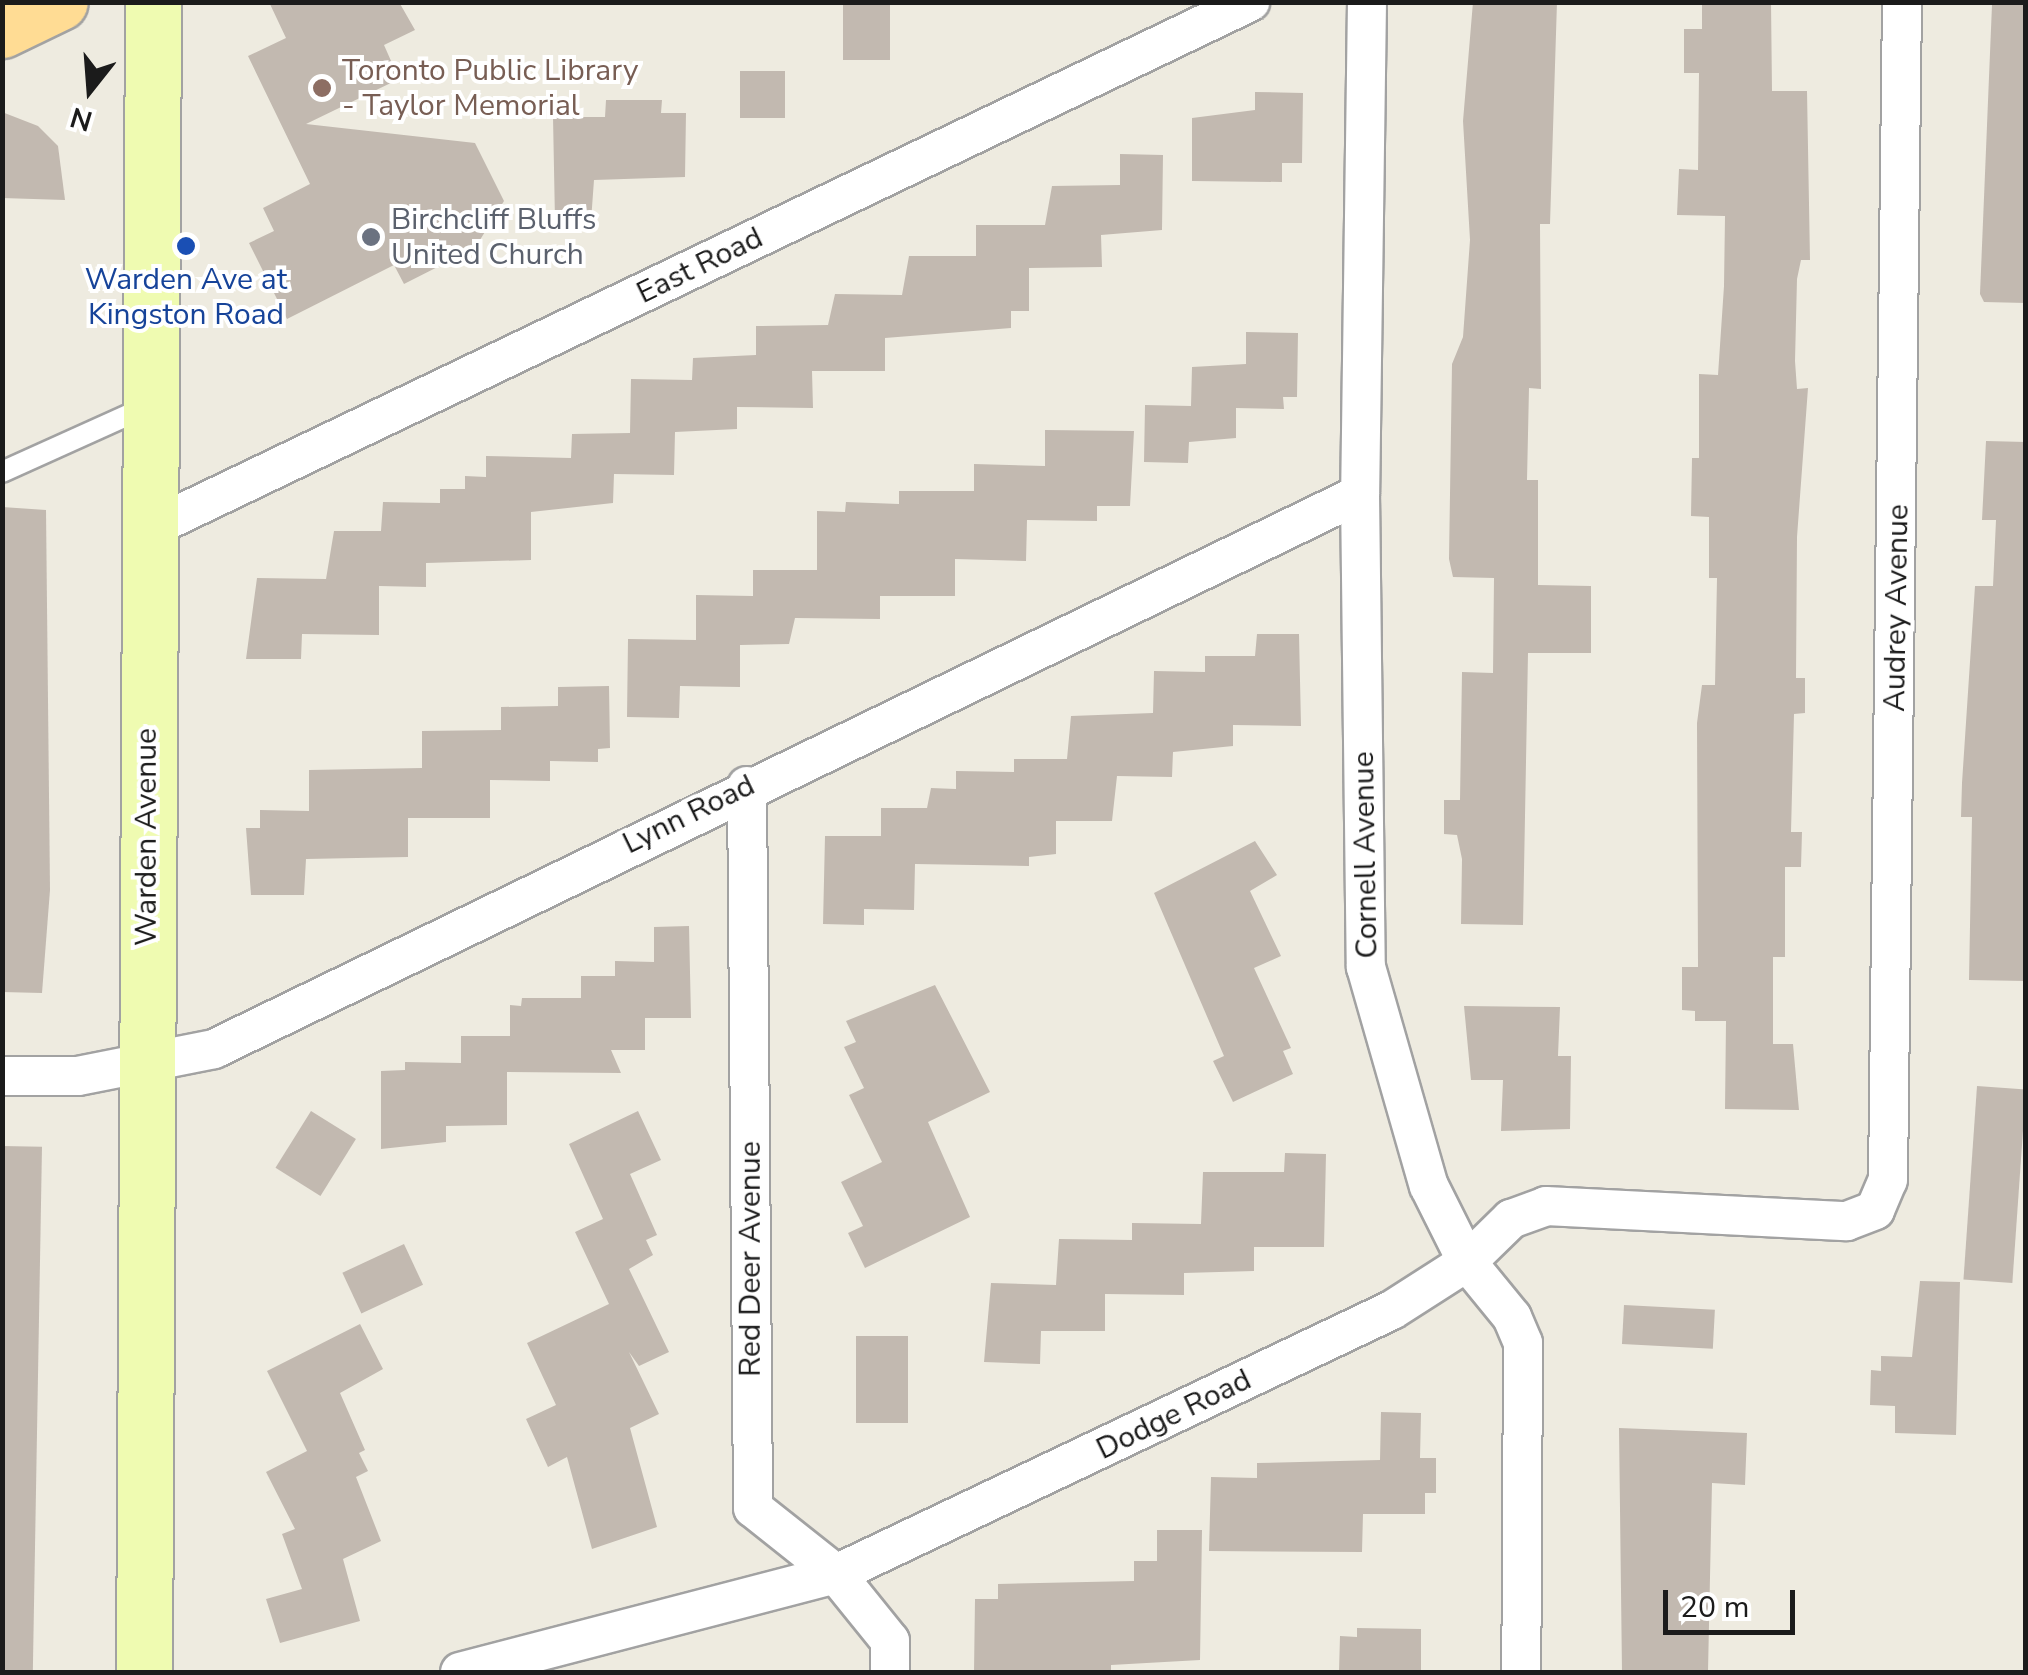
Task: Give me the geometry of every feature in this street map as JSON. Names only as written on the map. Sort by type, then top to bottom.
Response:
[{"type":"main road","points":[[2,30],[60,2]]},
{"type":"main road","name":"Warden Avenue","points":[[144,1672],[153,2]]},
{"type":"street","name":"East Road","points":[[149,529],[1250,2]]},
{"type":"street","name":"Cornell Avenue","points":[[1367,2],[1360,494],[1366,968],[1429,1186],[1467,1262],[1512,1317],[1523,1344],[1521,1672]]},
{"type":"street","name":"Audrey Avenue","points":[[1875,1210],[1888,1180],[1902,2]]},
{"type":"street","name":"Lynn Road","points":[[2,1076],[146,1065],[214,1049],[747,786],[1360,494]]},
{"type":"street","name":"Red Deer Avenue","points":[[747,786],[752,1508],[836,1574],[890,1641],[890,1672]]},
{"type":"street","name":"Dodge Road","points":[[460,1672],[836,1574],[1392,1310],[1467,1262],[1512,1219],[1546,1206],[1847,1222],[1875,1210]]},
{"type":"lane","points":[[2,472],[152,404]]},
{"type":"building","points":[[269,2],[399,2],[415,30],[384,45],[399,79],[306,124],[475,143],[504,201],[475,248],[404,284],[394,265],[287,319],[249,243],[274,231],[263,208],[310,184],[248,56],[286,38]]},
{"type":"building","points":[[843,2],[890,2],[890,60],[843,60]]},
{"type":"building","points":[[1473,2],[1557,2],[1550,224],[1540,224],[1541,389],[1529,388],[1527,480],[1538,480],[1538,585],[1591,586],[1591,653],[1528,653],[1523,925],[1461,924],[1462,859],[1457,835],[1444,834],[1444,800],[1460,800],[1462,672],[1493,673],[1494,578],[1453,577],[1449,559],[1452,364],[1463,337],[1470,240],[1463,121]]},
{"type":"building","points":[[1702,2],[1771,2],[1772,91],[1807,91],[1810,260],[1801,260],[1797,279],[1795,361],[1797,389],[1808,388],[1797,537],[1796,678],[1805,678],[1805,713],[1794,714],[1791,832],[1802,832],[1801,867],[1785,867],[1785,957],[1773,957],[1773,1044],[1793,1044],[1799,1110],[1725,1109],[1726,1021],[1695,1021],[1695,1011],[1682,1010],[1682,967],[1698,967],[1697,723],[1702,685],[1715,685],[1717,578],[1709,578],[1709,517],[1691,516],[1692,458],[1699,458],[1699,374],[1718,375],[1724,286],[1725,216],[1677,215],[1679,169],[1698,170],[1699,73],[1684,73],[1684,29],[1702,29]]},
{"type":"building","points":[[1992,5],[2026,5],[2026,303],[1984,302],[1980,294]]},
{"type":"building","points":[[740,71],[785,71],[785,118],[740,118]]},
{"type":"building","points":[[1255,92],[1303,93],[1302,163],[1282,163],[1282,182],[1192,181],[1192,118],[1255,110]]},
{"type":"building","points":[[606,100],[662,100],[661,113],[686,113],[685,177],[594,180],[591,221],[555,221],[553,117],[605,117]]},
{"type":"building","points":[[2,112],[38,126],[58,146],[65,200],[2,198]]},
{"type":"building","points":[[1120,154],[1163,155],[1162,230],[1101,235],[1102,267],[1029,268],[1029,311],[1011,311],[1011,328],[885,338],[885,371],[812,371],[813,408],[737,407],[737,429],[675,432],[674,475],[614,474],[613,503],[531,512],[531,560],[426,563],[426,587],[379,586],[379,635],[302,634],[301,659],[246,659],[257,578],[326,579],[334,531],[381,531],[383,502],[440,503],[440,489],[465,489],[465,476],[486,477],[486,456],[571,458],[572,434],[630,433],[631,379],[692,380],[693,358],[756,355],[756,326],[828,325],[835,294],[902,295],[909,256],[976,256],[976,225],[1045,225],[1052,186],[1120,185]]},
{"type":"building","points":[[1246,332],[1298,333],[1297,397],[1283,397],[1284,409],[1236,408],[1236,438],[1189,442],[1188,463],[1144,462],[1145,405],[1191,406],[1192,367],[1246,364]]},
{"type":"building","points":[[1045,430],[1134,431],[1130,506],[1097,506],[1097,521],[1027,520],[1026,561],[955,559],[955,596],[880,596],[880,619],[795,618],[789,644],[740,645],[740,687],[680,686],[679,718],[627,717],[628,639],[696,640],[696,595],[753,596],[753,570],[817,570],[817,511],[845,512],[846,502],[899,504],[899,491],[974,491],[974,464],[1045,466]]},
{"type":"building","points":[[1986,441],[2026,442],[2026,981],[1969,980],[1972,817],[1961,817],[1962,783],[1975,586],[1993,586],[1996,520],[1982,520]]},
{"type":"building","points":[[2,507],[46,510],[50,890],[42,993],[2,992]]},
{"type":"building","points":[[1257,634],[1299,634],[1301,726],[1233,725],[1233,746],[1173,752],[1172,777],[1117,776],[1112,821],[1056,821],[1056,854],[1029,857],[1029,866],[915,864],[914,910],[864,909],[864,925],[823,924],[825,836],[881,836],[881,808],[927,808],[931,788],[956,789],[956,771],[1014,772],[1014,759],[1067,759],[1071,716],[1153,713],[1154,671],[1205,672],[1205,656],[1255,656]]},
{"type":"building","points":[[609,686],[610,748],[598,749],[598,762],[550,761],[550,781],[490,780],[490,818],[408,818],[408,857],[306,859],[304,895],[251,895],[246,828],[260,828],[260,810],[309,811],[309,770],[422,768],[422,731],[501,730],[501,707],[558,706],[558,687]]},
{"type":"building","points":[[1255,841],[1277,875],[1250,891],[1281,956],[1254,968],[1291,1048],[1283,1051],[1293,1074],[1233,1102],[1213,1061],[1224,1056],[1154,893]]},
{"type":"building","points":[[689,926],[691,1018],[645,1018],[645,1050],[611,1050],[621,1073],[507,1072],[507,1125],[446,1126],[446,1142],[381,1149],[381,1071],[405,1070],[405,1062],[461,1063],[461,1036],[510,1036],[510,1005],[521,1006],[522,998],[581,998],[581,976],[615,976],[615,961],[654,962],[654,927]]},
{"type":"building","points":[[935,985],[990,1092],[928,1122],[970,1217],[865,1268],[848,1233],[863,1226],[841,1182],[882,1162],[849,1095],[864,1088],[844,1047],[856,1042],[846,1021]]},
{"type":"building","points":[[1464,1006],[1560,1007],[1558,1056],[1571,1056],[1570,1129],[1501,1131],[1503,1080],[1471,1080]]},
{"type":"building","points":[[1977,1086],[2026,1089],[2012,1283],[1963,1280]]},
{"type":"building","points":[[311,1111],[356,1139],[320,1196],[275,1168]]},
{"type":"building","points":[[638,1111],[661,1160],[630,1174],[657,1235],[646,1240],[653,1255],[629,1269],[669,1352],[639,1366],[629,1352],[659,1414],[630,1428],[657,1527],[592,1549],[567,1457],[548,1467],[526,1419],[556,1405],[527,1343],[609,1304],[575,1232],[603,1219],[569,1144]]},
{"type":"building","points":[[2,1146],[42,1147],[33,1672],[2,1672]]},
{"type":"building","points":[[1285,1153],[1326,1154],[1324,1247],[1254,1247],[1254,1271],[1184,1273],[1184,1295],[1105,1294],[1105,1331],[1041,1331],[1040,1364],[984,1362],[991,1283],[1056,1285],[1059,1239],[1132,1240],[1132,1223],[1201,1224],[1203,1172],[1284,1172]]},
{"type":"building","points":[[404,1244],[423,1285],[361,1314],[342,1273]]},
{"type":"building","points":[[1920,1281],[1960,1282],[1956,1435],[1895,1433],[1895,1406],[1870,1405],[1871,1370],[1881,1371],[1881,1356],[1912,1357]]},
{"type":"building","points":[[1624,1305],[1715,1310],[1713,1349],[1622,1344]]},
{"type":"building","points":[[360,1324],[383,1369],[340,1393],[365,1450],[359,1453],[368,1471],[356,1477],[381,1541],[343,1559],[360,1621],[280,1643],[266,1599],[302,1589],[282,1534],[295,1529],[266,1472],[307,1451],[267,1371]]},
{"type":"building","points":[[856,1336],[908,1336],[908,1423],[856,1423]]},
{"type":"building","points":[[1381,1412],[1421,1413],[1420,1458],[1436,1458],[1436,1493],[1425,1493],[1425,1514],[1363,1514],[1362,1552],[1209,1551],[1211,1477],[1257,1478],[1257,1463],[1380,1460]]},
{"type":"building","points":[[1619,1428],[1747,1433],[1745,1485],[1712,1483],[1708,1672],[1622,1672]]},
{"type":"building","points":[[1157,1530],[1202,1530],[1200,1660],[1111,1665],[1111,1672],[974,1672],[975,1599],[998,1599],[998,1584],[1134,1581],[1134,1561],[1157,1561]]},
{"type":"building","points":[[1357,1628],[1421,1629],[1421,1672],[1339,1672],[1340,1636],[1357,1637]]},
{"type":"place","name":"Toronto Public Library - Taylor Memorial","points":[[322,88]]},
{"type":"place","name":"Birchcliff Bluffs United Church","points":[[371,237]]},
{"type":"place","name":"Warden Ave at Kingston Road","points":[[186,246]]}]
